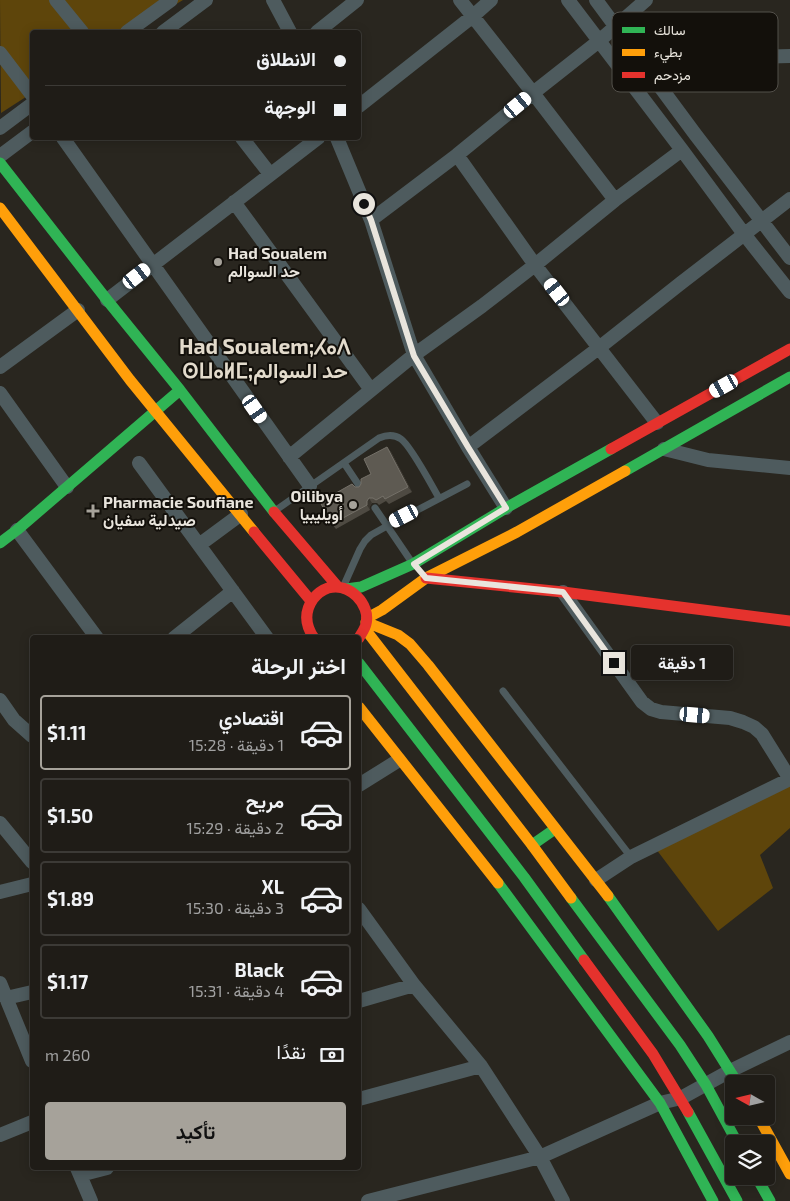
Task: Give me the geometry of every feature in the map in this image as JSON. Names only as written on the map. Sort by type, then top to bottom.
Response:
[{"type":"main road","points":[[0,163],[274,512],[342,588],[354,593],[361,600],[365,608],[364,627],[532,845],[680,1044],[706,1084],[733,1135]]},
{"type":"main road","points":[[0,208],[130,380],[311,600]]},
{"type":"main road","points":[[312,635],[306,621],[307,610],[311,600],[323,590],[361,587],[414,564],[506,508],[790,350]]},
{"type":"main road","points":[[364,627],[382,610],[426,578],[517,532],[790,377]]},
{"type":"main road","points":[[0,543],[180,390]]},
{"type":"main road","points":[[414,564],[426,578],[563,592],[790,621]]},
{"type":"main road","points":[[364,627],[398,635],[410,644],[434,673],[596,880],[684,1002],[732,1075]]},
{"type":"main road","points":[[361,665],[524,877],[653,1054],[682,1098],[737,1201]]},
{"type":"main road","points":[[361,710],[505,892],[643,1079],[660,1103],[713,1201]]},
{"type":"main road","points":[[532,845],[555,830]]},
{"type":"main road","points":[[763,1125],[790,1174]]},
{"type":"main road","points":[[761,1185],[770,1201]]},
{"type":"street","points":[[56,0],[80,30]]},
{"type":"street","points":[[130,30],[171,0]]},
{"type":"street","points":[[166,30],[206,0]]},
{"type":"street","points":[[273,0],[289,30]]},
{"type":"street","points":[[320,30],[357,0]]},
{"type":"street","points":[[460,0],[614,200]]},
{"type":"street","points":[[361,104],[491,0]]},
{"type":"street","points":[[568,0],[612,58]]},
{"type":"street","points":[[596,0],[612,21]]},
{"type":"street","points":[[632,12],[646,0]]},
{"type":"street","points":[[371,220],[458,155],[612,30]]},
{"type":"street","points":[[0,53],[30,92]]},
{"type":"street","points":[[638,92],[790,292]]},
{"type":"street","points":[[665,92],[790,258]]},
{"type":"street","points":[[0,128],[30,106]]},
{"type":"street","points":[[0,156],[30,134]]},
{"type":"street","points":[[63,140],[310,486]]},
{"type":"street","points":[[244,140],[270,174]]},
{"type":"street","points":[[106,300],[315,140]]},
{"type":"street","points":[[339,140],[371,220],[414,356],[506,508]]},
{"type":"street","points":[[289,457],[414,356],[535,265],[614,200],[682,150]]},
{"type":"street","points":[[458,155],[535,265],[658,423]]},
{"type":"street","points":[[468,447],[790,199]]},
{"type":"street","points":[[234,202],[371,390]]},
{"type":"street","points":[[0,367],[78,310]]},
{"type":"street","points":[[0,393],[68,487]]},
{"type":"street","points":[[664,450],[708,460],[790,468]]},
{"type":"street","points":[[139,463],[265,635]]},
{"type":"street","points":[[199,545],[241,514]]},
{"type":"street","points":[[17,530],[95,635]]},
{"type":"street","points":[[178,635],[232,591]]},
{"type":"street","points":[[563,592],[642,702],[651,709],[660,712],[730,718],[754,727],[762,734],[790,779],[631,857],[596,880]]},
{"type":"street","points":[[0,700],[14,720],[30,734]]},
{"type":"street","points":[[361,784],[399,760]]},
{"type":"street","points":[[0,823],[30,860]]},
{"type":"street","points":[[0,892],[30,884]]},
{"type":"street","points":[[361,913],[414,985],[481,1066],[540,1157],[563,1201]]},
{"type":"street","points":[[0,983],[30,1056]]},
{"type":"street","points":[[361,999],[414,985]]},
{"type":"street","points":[[6,998],[30,992]]},
{"type":"street","points":[[368,1201],[540,1157],[660,1103],[682,1098],[730,1071],[790,1042]]},
{"type":"street","points":[[361,1099],[481,1066]]},
{"type":"street","points":[[0,1135],[30,1123]]},
{"type":"street","points":[[78,1171],[91,1201]]},
{"type":"lane","points":[[274,512],[379,438],[389,436],[400,438],[408,446],[440,498]]},
{"type":"lane","points":[[344,463],[360,487]]},
{"type":"lane","points":[[342,588],[360,549],[371,535],[468,484]]},
{"type":"lane","points":[[375,508],[414,564]]},
{"type":"lane","points":[[503,691],[631,857]]},
{"type":"shaded area","points":[[0,0],[183,0],[133,30],[30,30],[30,94],[1,113]]},
{"type":"shaded area","points":[[790,780],[790,828],[760,855],[773,888],[718,931],[656,849]]},
{"type":"building","points":[[387,447],[408,487],[385,499],[383,496],[376,500],[369,498],[367,505],[332,524],[320,502],[352,484],[355,487],[359,487],[361,479],[371,474],[364,459]]},
{"type":"traffic: fast","points":[[0,163],[274,512]]},
{"type":"traffic: fast","points":[[625,471],[790,377]]},
{"type":"traffic: fast","points":[[0,543],[180,390]]},
{"type":"traffic: fast","points":[[346,589],[361,587],[413,564],[506,508],[611,449]]},
{"type":"traffic: fast","points":[[361,666],[524,877],[584,960]]},
{"type":"traffic: fast","points":[[532,845],[555,829]]},
{"type":"traffic: fast","points":[[498,883],[660,1103],[713,1201]]},
{"type":"traffic: fast","points":[[608,896],[708,1036],[732,1075]]},
{"type":"traffic: fast","points":[[571,898],[680,1045],[706,1085],[733,1135]]},
{"type":"traffic: fast","points":[[688,1112],[737,1201]]},
{"type":"traffic: fast","points":[[761,1185],[770,1201]]},
{"type":"traffic: slow","points":[[0,208],[130,380],[254,532]]},
{"type":"traffic: slow","points":[[367,618],[382,610],[426,578],[517,532],[625,471]]},
{"type":"traffic: slow","points":[[366,622],[398,635],[410,644],[608,896]]},
{"type":"traffic: slow","points":[[365,629],[571,898]]},
{"type":"traffic: slow","points":[[361,710],[498,883]]},
{"type":"traffic: slow","points":[[763,1125],[790,1174]]},
{"type":"traffic: jam","points":[[611,449],[790,349]]},
{"type":"traffic: jam","points":[[274,512],[338,587]]},
{"type":"traffic: jam","points":[[254,532],[311,601]]},
{"type":"traffic: jam","points":[[426,578],[563,592],[790,621]]},
{"type":"traffic: jam","points":[[312,635],[307,623],[310,604],[322,591],[336,587],[351,591],[362,602],[367,616],[366,624],[361,635]]},
{"type":"traffic: jam","points":[[584,960],[653,1054],[688,1112]]},
{"type":"place","name":"Had Soualem حد السوالم","points":[[218,262]]},
{"type":"place","name":"Oilibya أويليبيا","points":[[353,505]]},
{"type":"place","name":"Pharmacie Soufiane صيدلية سفيان","points":[[93,511]]},
{"type":"district","name":"Had Soualem;ⵃⴰⴷ ⵙⵡⴰⵍⵎ;حد السوالم","points":[[265,359]]},
{"type":"route","points":[[364,204],[371,220],[414,356],[506,508],[414,564],[426,578],[563,592],[614,663]]}]
